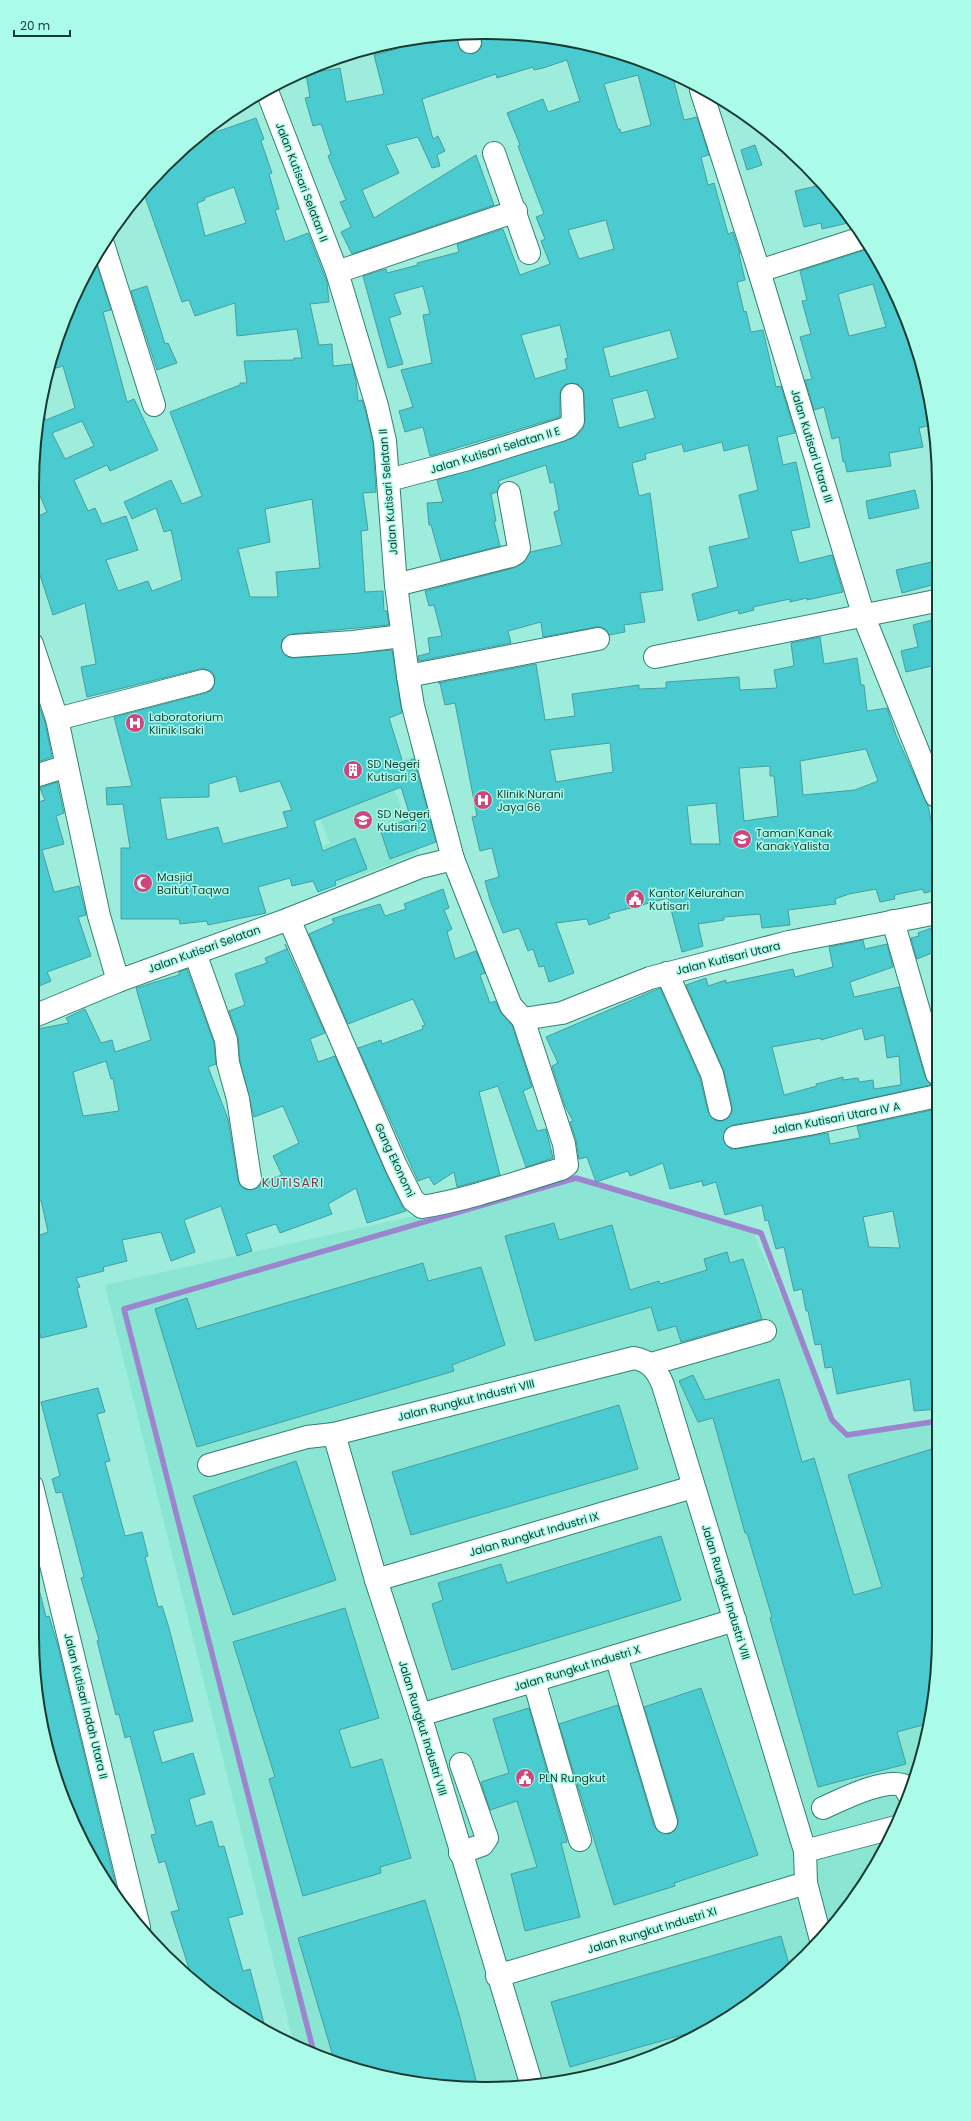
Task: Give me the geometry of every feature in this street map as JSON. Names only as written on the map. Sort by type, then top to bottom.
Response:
[{"type":"street","name":"Jalan Kutisari Selatan II","points":[[269,95],[337,272],[377,406],[385,441],[396,585],[413,706],[453,859]]},
{"type":"street","name":"Jalan Kutisari Utara III","points":[[702,95],[759,271],[864,617],[932,786]]},
{"type":"street","points":[[494,153],[516,212],[529,253]]},
{"type":"street","points":[[337,272],[516,212]]},
{"type":"street","points":[[759,271],[858,239]]},
{"type":"street","points":[[105,251],[154,405]]},
{"type":"street","name":"Jalan Kutisari Selatan II E","points":[[389,480],[468,459],[564,429],[573,421],[572,395]]},
{"type":"street","points":[[396,585],[511,556],[516,553],[519,548],[509,493]]},
{"type":"street","points":[[655,657],[932,603]]},
{"type":"street","points":[[293,646],[353,642],[402,636]]},
{"type":"street","points":[[408,676],[598,639]]},
{"type":"street","points":[[39,665],[57,719],[99,916],[118,981]]},
{"type":"street","points":[[57,719],[203,681]]},
{"type":"street","points":[[39,775],[67,766]]},
{"type":"street","points":[[453,859],[511,1006],[523,1019]]},
{"type":"street","name":"Jalan Kutisari Selatan","points":[[39,1014],[118,981],[289,919],[420,868],[453,859]]},
{"type":"street","name":"Jalan Kutisari Utara","points":[[523,1019],[562,1013],[650,978],[667,973],[789,942],[932,914]]},
{"type":"street","name":"Gang Ekonomi","points":[[289,919],[308,967],[323,996],[396,1166],[413,1200],[422,1207],[454,1202],[561,1169],[567,1164],[564,1144],[523,1019]]},
{"type":"street","points":[[893,921],[932,1052]]},
{"type":"street","points":[[195,953],[226,1040],[228,1063],[238,1099],[250,1178]]},
{"type":"street","points":[[667,973],[712,1074],[720,1109]]},
{"type":"street","name":"Jalan Kutisari Utara IV A","points":[[735,1137],[809,1124],[932,1097]]},
{"type":"street","points":[[651,1364],[765,1331]]},
{"type":"street","name":"Jalan Rungkut Industri VIII","points":[[530,2079],[497,1976],[420,1715],[376,1580],[334,1434],[634,1358],[651,1364],[659,1374],[663,1385],[805,1852],[806,1883],[819,1932]]},
{"type":"street","points":[[209,1466],[307,1436],[334,1434]]},
{"type":"street","name":"Jalan Rungkut Industri IX","points":[[376,1580],[693,1487]]},
{"type":"street","name":"Jalan Kutisari Indah Utara II","points":[[39,1515],[135,1912]]},
{"type":"street","name":"Jalan Rungkut Industri X","points":[[420,1715],[735,1620]]},
{"type":"street","points":[[616,1656],[666,1822]]},
{"type":"street","points":[[534,1681],[580,1840]]},
{"type":"street","points":[[460,1853],[482,1845],[487,1838],[461,1764]]},
{"type":"street","points":[[823,1808],[853,1795],[894,1782],[903,1784],[905,1787]]},
{"type":"street","points":[[805,1852],[886,1833]]},
{"type":"street","name":"Jalan Rungkut Industri XI","points":[[497,1976],[806,1883]]},
{"type":"shaded area","name":"SD Negeri Kutisari 2","points":[[416,755],[425,780],[395,791],[419,853],[338,884],[324,846],[330,843],[311,797]]},
{"type":"shaded area","points":[[575,1180],[753,1232],[842,1437],[932,1424],[931,1665],[928,1694],[917,1751],[898,1806],[886,1833],[857,1884],[821,1930],[780,1971],[757,1990],[734,2007],[709,2022],[656,2048],[601,2067],[573,2073],[515,2081],[486,2082],[427,2078],[370,2067],[315,2048],[293,2038],[105,1285]]},
{"type":"building","points":[[481,39],[515,40],[544,43],[601,54],[629,63],[674,81],[684,120],[697,117],[709,155],[701,157],[708,185],[714,183],[728,234],[733,232],[740,254],[745,280],[737,282],[744,312],[746,311],[751,332],[763,330],[776,387],[781,386],[795,433],[777,437],[783,465],[796,462],[810,527],[791,531],[799,563],[832,555],[843,592],[807,600],[807,598],[790,602],[790,599],[753,607],[754,610],[739,614],[738,610],[698,621],[692,594],[718,587],[709,547],[749,538],[739,495],[758,490],[748,445],[724,451],[722,442],[684,452],[682,444],[645,454],[646,459],[632,463],[639,496],[650,493],[663,590],[640,593],[645,622],[624,625],[625,632],[609,635],[602,627],[596,627],[543,637],[541,622],[508,631],[511,643],[419,661],[418,656],[430,653],[428,638],[442,636],[434,605],[429,606],[425,591],[514,568],[523,563],[530,552],[562,545],[554,512],[559,510],[554,482],[550,483],[546,465],[498,481],[500,485],[497,492],[491,494],[496,521],[494,521],[500,546],[441,561],[431,525],[429,525],[427,503],[443,502],[437,480],[573,438],[583,429],[585,421],[584,395],[583,389],[578,384],[566,384],[561,389],[560,417],[430,456],[423,427],[405,432],[399,411],[413,407],[401,370],[432,363],[423,315],[430,314],[423,286],[394,294],[401,314],[389,318],[403,364],[388,368],[363,276],[386,269],[387,273],[459,252],[457,244],[503,229],[520,275],[550,264],[541,241],[545,239],[536,217],[544,214],[507,113],[543,99],[548,112],[580,101],[567,60],[543,68],[534,70],[533,67],[497,78],[496,74],[422,99],[433,139],[438,136],[445,151],[437,155],[440,166],[432,168],[418,137],[386,145],[399,173],[362,190],[374,218],[476,155],[494,205],[352,254],[341,232],[351,227],[340,202],[346,200],[328,156],[331,154],[321,124],[313,126],[305,98],[310,97],[306,77],[318,72],[340,68],[346,102],[384,94],[374,55],[398,48],[456,40],[461,51],[473,54],[482,46]],"holes":[[[638,75],[651,125],[621,133],[620,129],[618,129],[604,84]],[[606,220],[614,249],[579,259],[568,230]],[[560,325],[568,358],[565,359],[567,369],[535,379],[521,335]],[[670,330],[678,358],[610,377],[603,348]],[[647,390],[655,418],[619,428],[612,399]]]},
{"type":"building","points":[[256,118],[264,139],[261,141],[272,173],[269,174],[279,209],[275,210],[285,242],[308,233],[327,282],[329,302],[310,304],[319,345],[332,344],[333,366],[352,364],[356,381],[358,401],[362,400],[365,409],[373,443],[376,492],[363,493],[368,530],[361,531],[365,592],[383,591],[384,611],[387,611],[389,625],[292,634],[282,640],[281,647],[287,657],[294,658],[392,650],[402,713],[389,718],[403,763],[414,759],[436,842],[390,859],[380,829],[411,819],[401,787],[314,821],[323,851],[355,838],[367,869],[335,881],[336,885],[318,892],[313,881],[292,886],[290,878],[258,887],[266,913],[208,925],[207,921],[180,924],[179,919],[121,919],[121,848],[130,848],[123,804],[107,805],[106,788],[132,786],[114,717],[206,693],[212,690],[215,678],[212,672],[206,669],[200,669],[87,697],[81,667],[96,664],[85,603],[53,615],[39,572],[39,516],[47,512],[39,493],[40,456],[45,417],[46,420],[75,408],[63,366],[55,368],[73,315],[97,266],[111,310],[103,312],[127,402],[134,399],[158,450],[110,471],[107,465],[74,480],[88,511],[95,508],[102,524],[126,516],[138,550],[106,560],[118,591],[148,581],[152,591],[182,580],[171,530],[164,532],[156,508],[132,519],[124,502],[171,480],[182,504],[202,496],[170,412],[240,385],[240,383],[247,383],[244,361],[294,360],[294,358],[302,358],[297,329],[237,336],[235,303],[195,316],[189,300],[182,302],[145,197],[170,170],[210,134]],"holes":[[[234,187],[246,223],[205,236],[197,203],[205,200],[204,198]],[[82,421],[94,446],[65,459],[52,433]],[[312,499],[320,568],[276,572],[278,597],[250,597],[238,549],[270,542],[265,509]],[[236,776],[240,792],[280,781],[292,810],[283,812],[288,827],[223,844],[218,827],[167,840],[160,798],[209,797],[209,784]]]},
{"type":"building","points":[[755,145],[762,165],[747,170],[741,150]]},
{"type":"building","points":[[816,186],[847,223],[822,229],[821,223],[804,227],[795,191]]},
{"type":"building","points":[[865,250],[886,288],[898,315],[917,370],[928,426],[919,428],[923,447],[889,453],[891,466],[847,472],[845,462],[843,462],[839,437],[832,439],[824,407],[814,410],[805,380],[812,379],[800,337],[811,334],[802,301],[807,300],[800,271]],"holes":[[[873,284],[886,327],[849,336],[838,294]]]},
{"type":"building","points":[[147,286],[165,344],[168,343],[177,363],[157,370],[131,291]]},
{"type":"building","points":[[915,490],[919,508],[869,519],[866,501]]},
{"type":"building","points":[[932,562],[932,585],[902,593],[896,570]]},
{"type":"building","points":[[932,620],[932,666],[906,672],[901,651],[918,647],[913,625]]},
{"type":"building","points":[[820,637],[824,664],[857,658],[861,685],[864,685],[867,711],[887,708],[896,735],[928,806],[932,825],[932,891],[924,893],[923,889],[894,895],[895,899],[880,902],[876,889],[849,894],[835,899],[836,904],[788,910],[790,925],[762,928],[760,914],[724,917],[724,920],[698,924],[703,946],[682,952],[668,898],[608,914],[610,918],[589,925],[587,919],[556,923],[574,973],[549,982],[544,966],[539,967],[533,949],[528,951],[519,928],[503,933],[490,900],[485,881],[499,877],[492,848],[480,851],[472,817],[477,816],[455,703],[445,705],[440,683],[438,683],[536,664],[545,720],[575,716],[572,694],[639,685],[639,689],[666,688],[666,682],[739,677],[740,690],[777,688],[774,670],[794,666],[791,643]],"holes":[[[610,743],[613,772],[556,782],[550,750]],[[866,749],[878,781],[855,790],[803,795],[800,761]],[[770,766],[770,776],[774,776],[778,816],[744,821],[739,768]],[[716,803],[720,844],[691,844],[687,806]]]},
{"type":"building","points":[[39,706],[45,722],[52,757],[39,762]]},
{"type":"building","points":[[57,782],[64,813],[56,816],[64,844],[42,850],[54,892],[79,886],[86,915],[78,917],[91,956],[47,972],[51,981],[39,986],[39,802],[45,800],[40,788]]},
{"type":"building","points":[[443,889],[449,908],[444,910],[452,929],[447,932],[455,959],[476,951],[485,973],[480,975],[490,1003],[495,1001],[502,1014],[512,1025],[532,1087],[523,1091],[537,1131],[546,1129],[553,1158],[526,1167],[498,1086],[479,1092],[500,1175],[457,1187],[454,1172],[434,1185],[429,1177],[418,1181],[358,1048],[381,1040],[382,1044],[423,1029],[422,1026],[425,1025],[413,999],[348,1024],[309,934],[334,923],[332,919],[380,904],[385,916],[406,909],[404,904]]},
{"type":"building","points":[[932,928],[932,953],[917,959],[911,938],[919,936],[918,933]]},
{"type":"building","points":[[863,940],[865,949],[887,944],[893,967],[850,982],[854,997],[899,987],[925,1077],[931,1085],[807,1112],[733,1125],[727,1128],[723,1139],[726,1145],[731,1149],[737,1149],[828,1133],[830,1144],[860,1138],[857,1126],[932,1110],[932,1410],[914,1411],[910,1379],[837,1394],[832,1367],[825,1368],[821,1344],[815,1345],[802,1289],[794,1291],[784,1247],[776,1249],[768,1220],[765,1221],[762,1205],[725,1215],[716,1182],[703,1186],[702,1181],[670,1189],[663,1163],[630,1176],[628,1171],[596,1182],[587,1157],[579,1159],[576,1140],[570,1122],[573,1121],[565,1106],[552,1066],[558,1063],[546,1037],[660,988],[700,1078],[708,1112],[716,1121],[723,1121],[732,1113],[724,1071],[686,985],[706,978],[708,986],[726,980],[726,983],[793,969],[795,977],[833,967],[829,947]],"holes":[[[862,1028],[865,1040],[884,1035],[887,1058],[899,1056],[901,1085],[874,1089],[873,1080],[859,1082],[858,1078],[843,1080],[843,1077],[784,1095],[772,1047],[821,1038],[821,1040]],[[893,1211],[900,1248],[869,1247],[863,1217]]]},
{"type":"building","points":[[285,944],[325,1033],[310,1039],[318,1062],[335,1056],[385,1171],[402,1206],[406,1211],[367,1223],[356,1188],[328,1204],[332,1214],[280,1233],[276,1224],[246,1234],[252,1251],[237,1256],[221,1206],[184,1220],[195,1252],[171,1261],[161,1232],[122,1240],[127,1261],[103,1267],[104,1271],[76,1278],[80,1287],[77,1288],[87,1327],[41,1338],[39,1331],[39,1235],[48,1232],[41,1200],[39,1200],[39,1029],[69,1023],[66,1018],[85,1009],[101,1043],[112,1040],[115,1052],[151,1040],[136,988],[179,975],[179,972],[187,969],[214,1043],[216,1064],[208,1067],[228,1119],[238,1180],[240,1185],[245,1189],[252,1190],[258,1187],[262,1182],[282,1175],[273,1156],[299,1143],[283,1106],[254,1117],[240,1061],[238,1036],[229,1011],[245,1005],[235,974],[267,963],[265,958],[287,949]],"holes":[[[106,1061],[111,1079],[113,1078],[119,1111],[83,1116],[73,1072]]]},
{"type":"building","points":[[554,1223],[559,1240],[612,1225],[630,1290],[659,1281],[660,1284],[707,1270],[704,1259],[727,1252],[730,1263],[743,1259],[762,1319],[681,1342],[676,1326],[658,1331],[651,1307],[535,1341],[505,1236]]},
{"type":"building","points":[[423,1263],[428,1281],[481,1267],[505,1345],[452,1365],[454,1371],[197,1447],[155,1309],[187,1298],[197,1329]]},
{"type":"building","points":[[693,1375],[705,1400],[779,1379],[802,1462],[814,1458],[854,1595],[882,1587],[848,1475],[932,1449],[931,1665],[923,1725],[897,1732],[906,1764],[818,1787],[770,1618],[772,1617],[747,1533],[745,1533],[713,1418],[698,1422],[679,1381]]},
{"type":"building","points":[[98,1388],[105,1412],[97,1414],[110,1461],[105,1462],[125,1536],[142,1532],[148,1556],[145,1557],[158,1607],[162,1606],[169,1628],[193,1721],[153,1731],[162,1763],[193,1753],[205,1794],[189,1799],[196,1826],[212,1821],[219,1847],[224,1846],[243,1914],[228,1918],[243,1971],[250,1969],[264,2023],[237,2007],[189,1969],[171,1912],[179,1910],[165,1861],[159,1863],[151,1835],[156,1834],[130,1736],[125,1738],[119,1714],[116,1715],[97,1641],[99,1640],[81,1578],[84,1577],[62,1492],[56,1493],[52,1479],[60,1476],[41,1402]]},
{"type":"building","points":[[619,1405],[638,1469],[411,1535],[392,1472]]},
{"type":"building","points":[[296,1461],[336,1580],[233,1615],[193,1496]]},
{"type":"building","points":[[661,1536],[681,1600],[452,1670],[432,1604],[443,1600],[438,1583],[501,1564],[507,1583]]},
{"type":"building","points":[[39,1589],[46,1617],[49,1616],[58,1646],[116,1887],[85,1833],[73,1806],[54,1751],[43,1694],[40,1665]]},
{"type":"building","points":[[345,1608],[379,1718],[339,1730],[351,1768],[382,1759],[411,1858],[380,1867],[381,1873],[303,1896],[269,1779],[275,1777],[233,1642]]},
{"type":"building","points":[[701,1688],[758,1855],[674,1883],[675,1886],[614,1905],[559,1724],[618,1705],[654,1826],[658,1831],[669,1834],[675,1830],[678,1824],[678,1818],[644,1707]]},
{"type":"building","name":"PLN Rungkut","points":[[529,1708],[567,1842],[561,1843],[580,1917],[525,1931],[511,1874],[537,1867],[517,1801],[490,1810],[481,1782],[509,1773],[493,1719]]},
{"type":"building","points":[[425,1900],[460,2018],[476,2082],[427,2078],[398,2073],[370,2067],[332,2054],[298,1938]]},
{"type":"building","points":[[781,1936],[789,1963],[757,1990],[734,2007],[688,2033],[570,2067],[551,2002]]},
{"type":"waterway","points":[[312,2047],[124,1309],[576,1178],[761,1233],[832,1420],[847,1435],[932,1422]]},
{"type":"place","name":"Laboratorium Klinik Isaki","points":[[135,723]]},
{"type":"place","name":"SD Negeri Kutisari 3","points":[[353,770]]},
{"type":"place","name":"Klinik Nurani Jaya 66","points":[[483,800]]},
{"type":"place","name":"SD Negeri Kutisari 2","points":[[363,820]]},
{"type":"place","name":"Taman Kanak Kanak Yalista","points":[[742,839]]},
{"type":"place","name":"Masjid Baitut Taqwa","points":[[143,883]]},
{"type":"place","name":"Kantor Kelurahan Kutisari","points":[[635,899]]},
{"type":"place","name":"PLN Rungkut","points":[[525,1778]]},
{"type":"district","name":"KUTISARI","points":[[293,1182]]}]
